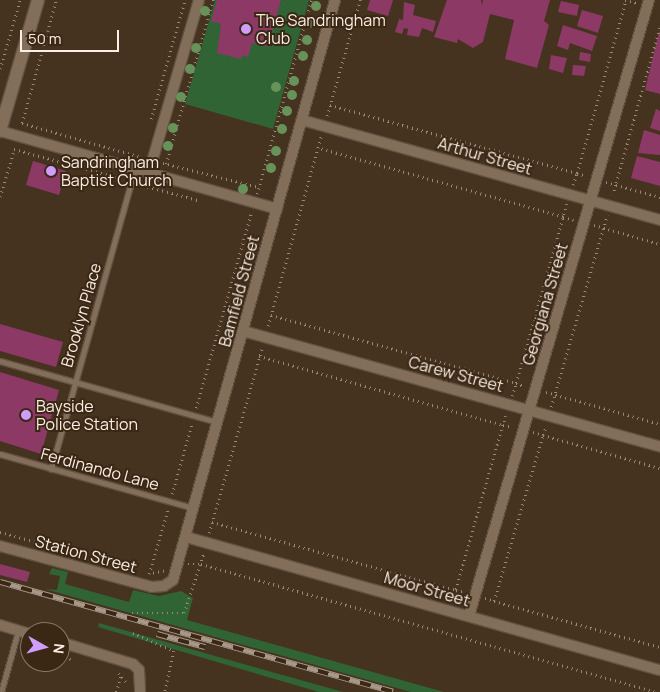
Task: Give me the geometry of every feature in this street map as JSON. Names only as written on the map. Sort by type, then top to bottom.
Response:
[{"type":"street","points":[[38,0],[0,131],[277,209]]},
{"type":"street","points":[[150,172],[199,0]]},
{"type":"street","name":"Bamfield Street","points":[[164,586],[171,583],[177,568],[335,0]]},
{"type":"street","name":"Georgiana Street","points":[[469,616],[649,0]]},
{"type":"street","name":"Arthur Street","points":[[302,120],[660,220]]},
{"type":"street","name":"Carew Street","points":[[243,331],[660,447]]},
{"type":"street","name":"Moor Street","points":[[186,537],[660,670]]},
{"type":"street","name":"Station Street","points":[[0,546],[152,587],[164,586]]},
{"type":"street","points":[[0,625],[19,630]]},
{"type":"street","points":[[70,645],[128,662],[139,670],[140,692]]},
{"type":"lane","name":"Brooklyn Place","points":[[50,469],[136,168]]},
{"type":"lane","points":[[0,361],[218,422]]},
{"type":"lane","name":"Ferdinando Lane","points":[[0,454],[194,508]]},
{"type":"lane","points":[[1,692],[19,630]]},
{"type":"path","points":[[0,70],[20,0]]},
{"type":"path","points":[[0,197],[56,0]]},
{"type":"path","points":[[150,121],[185,0]]},
{"type":"path","points":[[166,164],[213,0]]},
{"type":"path","points":[[311,0],[149,574],[201,564],[657,692]]},
{"type":"path","points":[[132,613],[184,614],[201,564],[360,0]]},
{"type":"path","points":[[330,105],[577,173],[626,0]]},
{"type":"path","points":[[660,28],[616,185],[660,197]]},
{"type":"path","points":[[22,123],[140,157],[259,187]]},
{"type":"path","points":[[140,157],[143,148]]},
{"type":"path","points":[[271,315],[516,383],[563,217],[318,148]]},
{"type":"path","points":[[660,244],[604,228],[555,395],[660,424]]},
{"type":"path","points":[[259,356],[503,425]]},
{"type":"path","points":[[543,435],[660,468]]},
{"type":"path","points":[[212,522],[456,590]]},
{"type":"path","points":[[494,601],[660,647]]},
{"type":"path","points":[[133,633],[174,650],[165,692]]},
{"type":"path","points":[[70,658],[77,660]]},
{"type":"path","points":[[110,670],[121,675],[133,692]]},
{"type":"path","points":[[116,692],[121,675]]},
{"type":"green space","points":[[215,0],[309,0],[273,129],[185,104]]},
{"type":"green space","points":[[52,568],[68,572],[65,584],[129,602],[133,590],[159,596],[181,591],[193,598],[187,620],[444,692],[411,692],[45,589],[57,590],[60,576],[49,574]]},
{"type":"green space","points":[[99,623],[343,692],[319,692],[98,627]]},
{"type":"building","name":"The Sandringham Club","points":[[217,0],[281,0],[268,47],[252,43],[248,57],[242,55],[241,59],[217,53],[221,24],[211,21]]},
{"type":"building","points":[[370,0],[393,0],[388,16],[367,10]]},
{"type":"building","points":[[447,0],[481,0],[482,5],[483,0],[550,0],[544,21],[549,25],[537,68],[505,59],[514,20],[490,14],[483,42],[473,48],[458,39],[457,43],[434,37]]},
{"type":"building","points":[[561,1],[579,5],[577,16],[558,12]]},
{"type":"building","points":[[404,2],[415,5],[413,15],[436,21],[433,32],[422,28],[419,37],[407,35],[408,29],[404,28],[402,34],[395,32],[399,19],[403,20]]},
{"type":"building","points":[[582,10],[603,16],[598,33],[577,26]]},
{"type":"building","points":[[563,25],[597,36],[592,51],[570,43],[568,50],[557,46]]},
{"type":"building","points":[[660,32],[660,94],[645,90]]},
{"type":"building","points":[[580,52],[591,54],[590,62],[579,60]]},
{"type":"building","points":[[551,55],[567,58],[563,73],[549,69]]},
{"type":"building","points":[[573,65],[586,66],[584,76],[572,75]]},
{"type":"building","points":[[656,109],[660,111],[660,131],[650,128]]},
{"type":"building","points":[[644,130],[660,135],[660,155],[638,153]]},
{"type":"building","points":[[637,156],[660,162],[660,186],[631,178]]},
{"type":"building","points":[[33,161],[66,171],[59,195],[26,185]]},
{"type":"building","points":[[0,324],[63,342],[56,367],[0,351]]},
{"type":"building","name":"Bayside Police Station","points":[[0,372],[59,390],[41,454],[0,441]]},
{"type":"building","points":[[0,564],[30,572],[27,582],[0,575]]},
{"type":"railway","points":[[0,582],[393,692]]},
{"type":"railway","points":[[157,634],[205,647]]},
{"type":"place","name":"The Sandringham Club","points":[[246,29]]},
{"type":"place","name":"Sandringham Baptist Church","points":[[51,171]]},
{"type":"place","name":"Bayside Police Station","points":[[26,415]]}]
